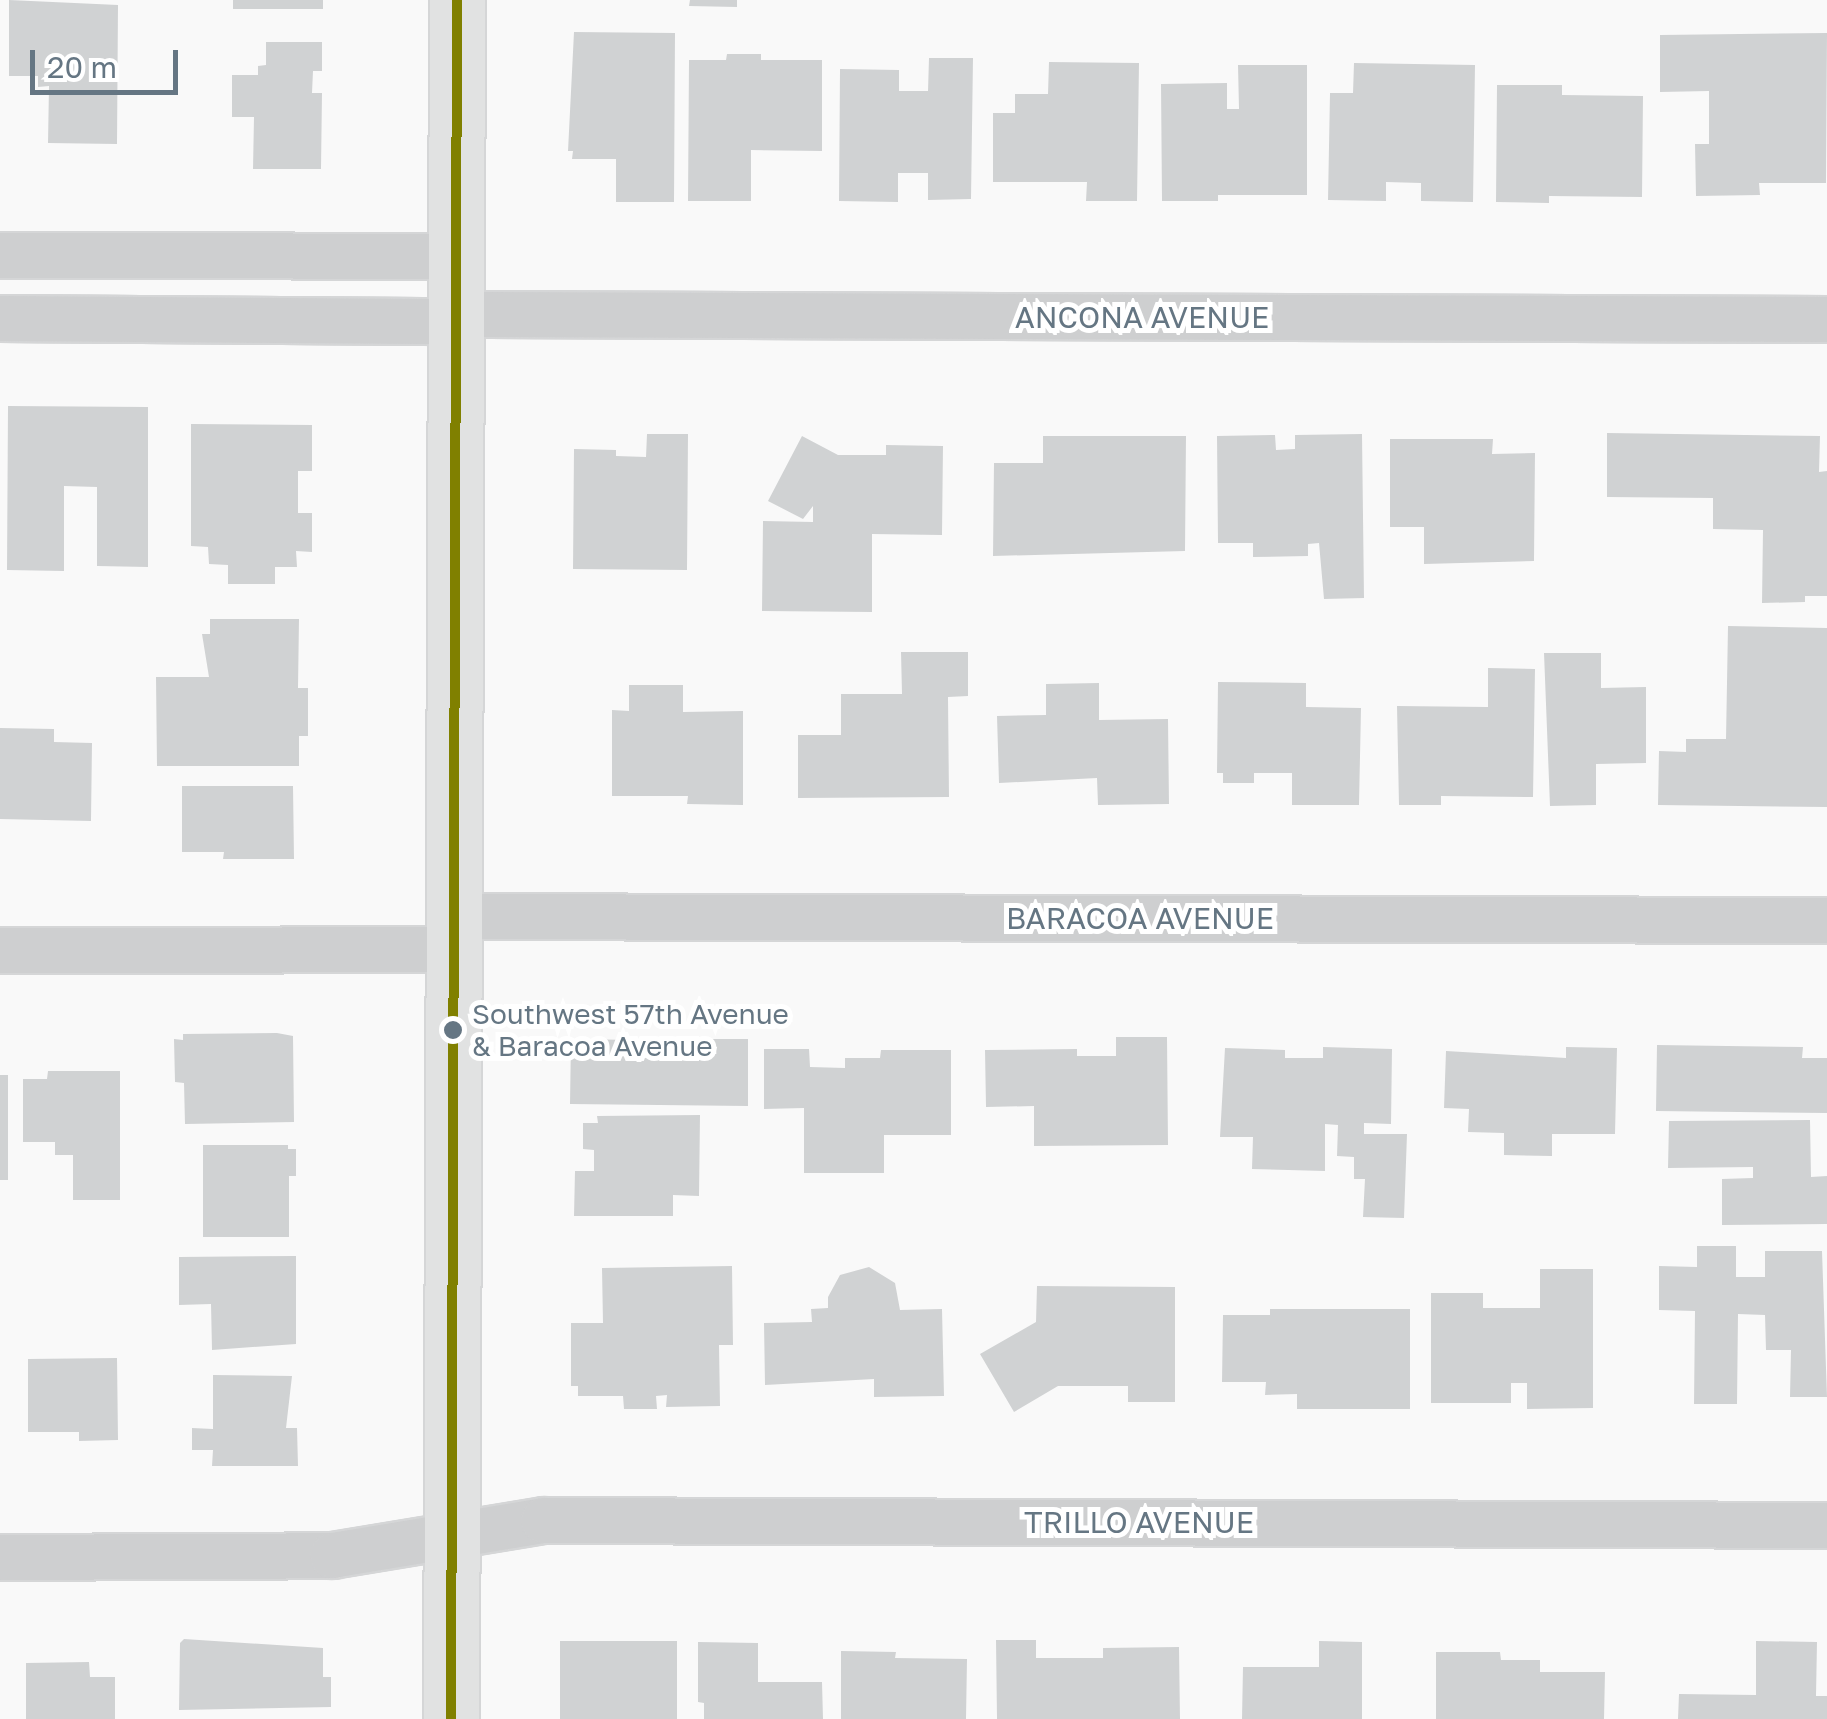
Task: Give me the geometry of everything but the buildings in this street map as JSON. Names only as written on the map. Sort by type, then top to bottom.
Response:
[{"type":"main road","points":[[452,1719],[456,0]]},
{"type":"street","points":[[0,254],[457,256]]},
{"type":"street","name":"ANCONA AVENUE","points":[[0,318],[1827,319]]},
{"type":"street","name":"BARACOA AVENUE","points":[[0,950],[454,932],[1827,920]]},
{"type":"street","name":"TRILLO AVENUE","points":[[0,1557],[332,1555],[542,1520],[1827,1524]]},
{"type":"transit line","points":[[451,1719],[457,0]]},
{"type":"place","name":"Southwest 57th Avenue & Baracoa Avenue","points":[[453,1030]]}]
